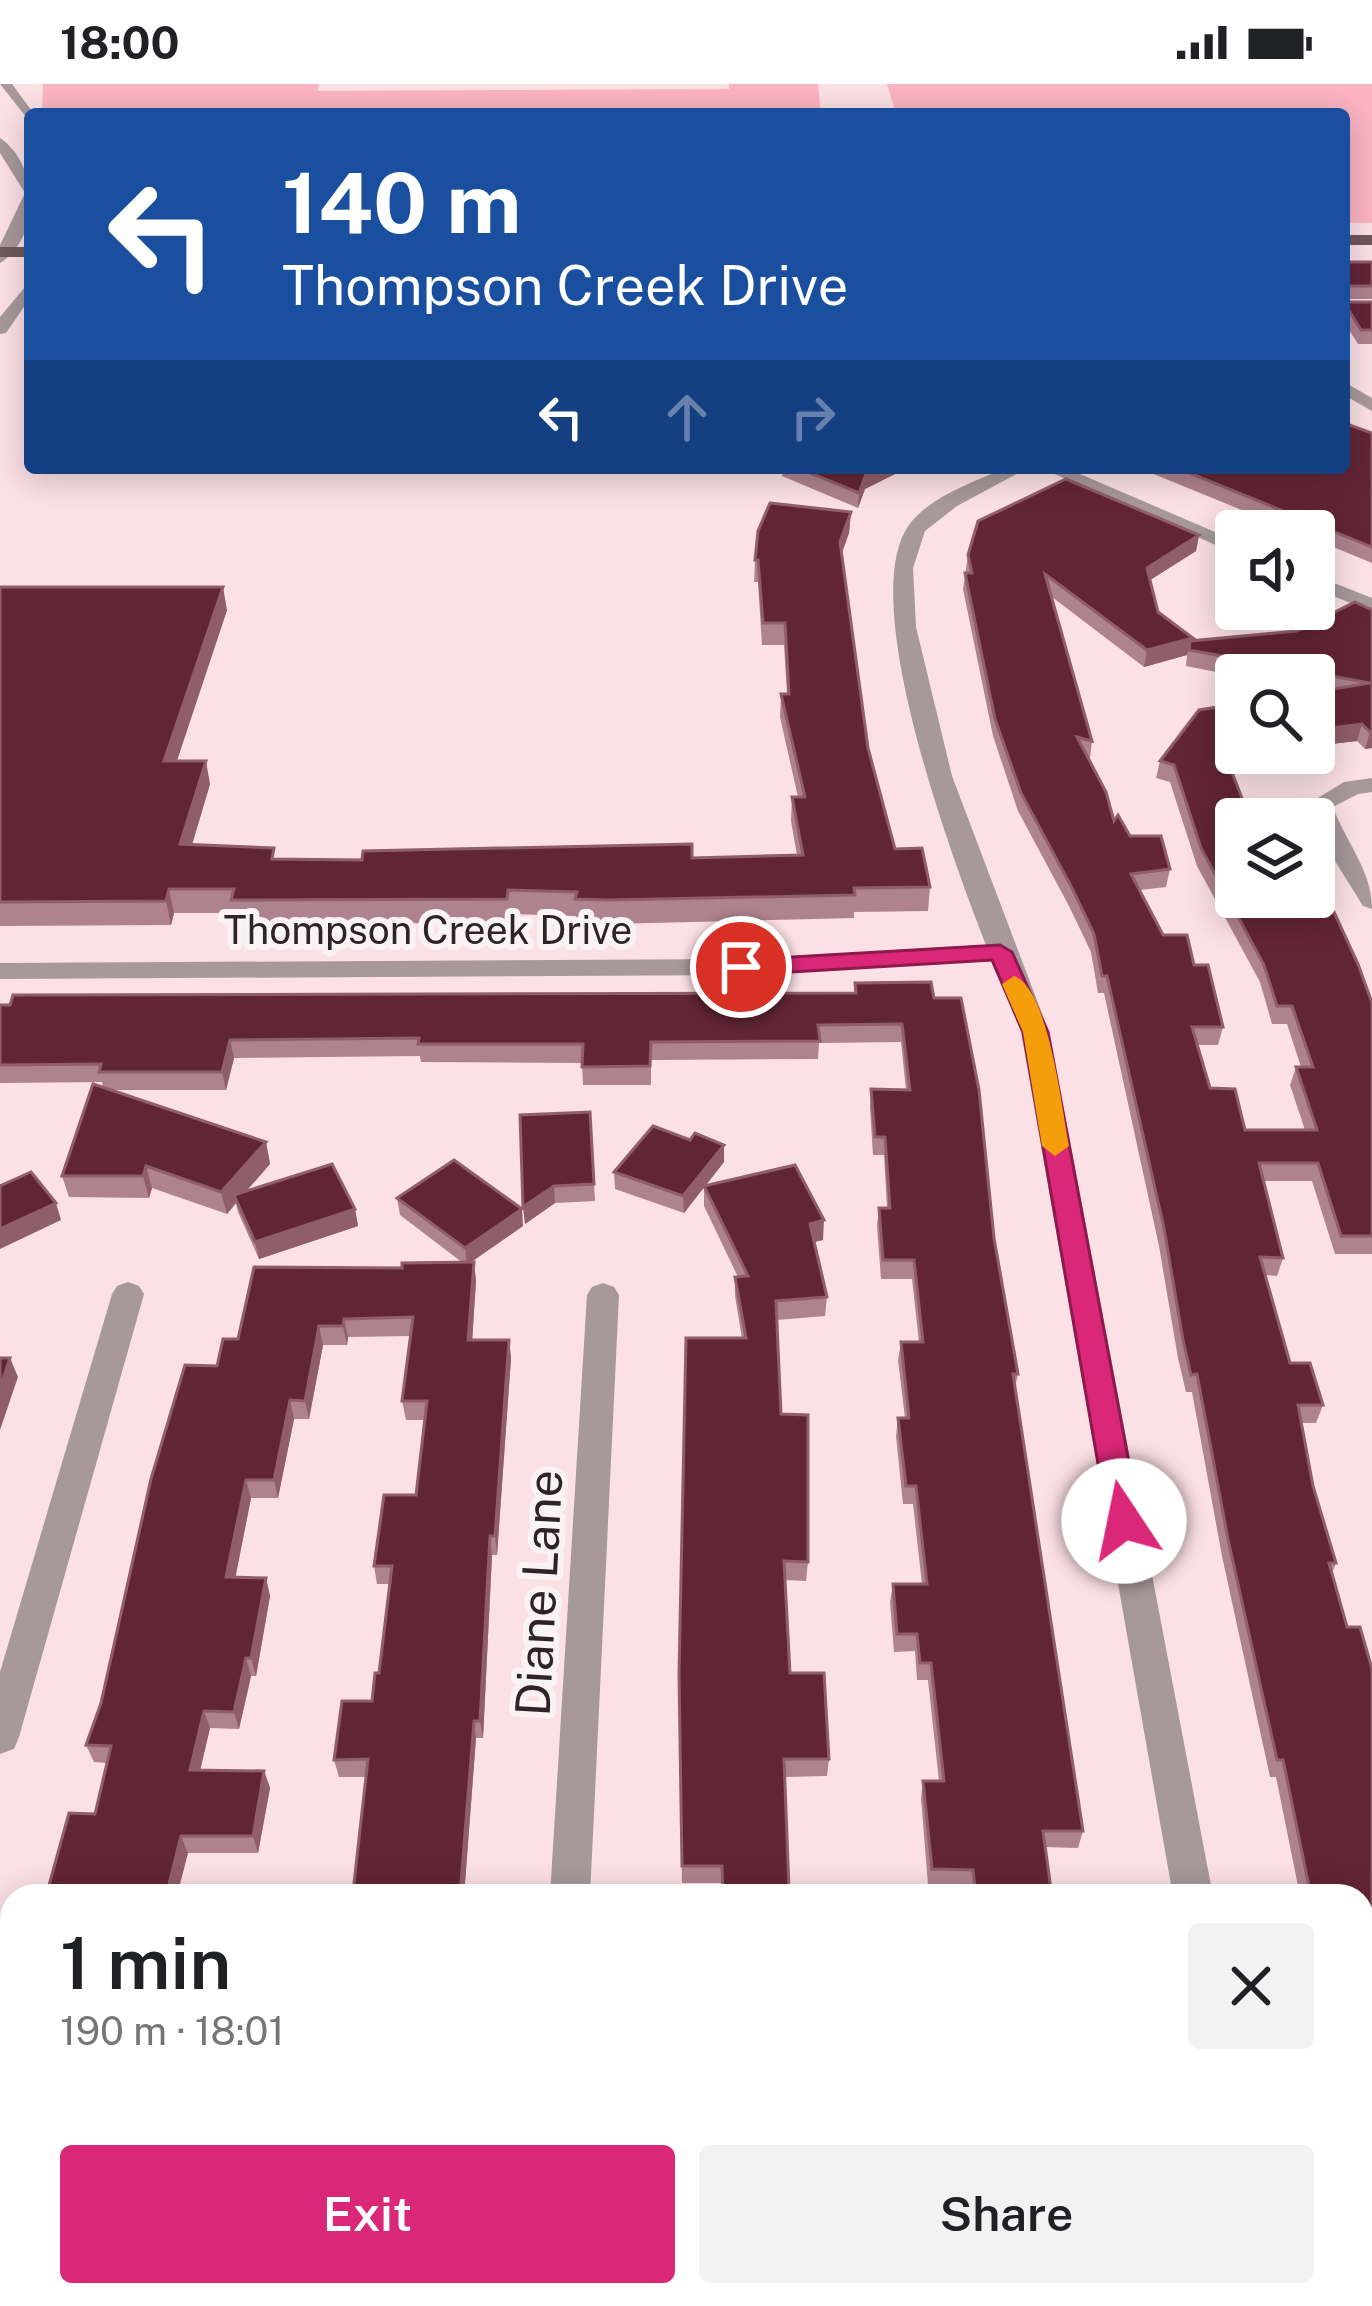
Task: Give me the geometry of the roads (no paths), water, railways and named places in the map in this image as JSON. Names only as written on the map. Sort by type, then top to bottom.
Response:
[{"type":"street","points":[[7,84],[24,109]]},
{"type":"street","points":[[0,142],[24,183]]},
{"type":"street","points":[[8,245],[24,218]]},
{"type":"street","points":[[0,329],[24,295]]},
{"type":"street","points":[[1008,474],[917,528],[901,562],[902,598],[933,763],[1000,952],[1035,1032],[1191,1884]]},
{"type":"street","points":[[1064,474],[1215,539]]},
{"type":"street","points":[[1335,590],[1372,606]]},
{"type":"street","points":[[1372,785],[1352,787],[1320,804],[1332,837],[1372,901]]},
{"type":"street","name":"Thompson Creek Drive","points":[[0,971],[741,967],[1000,952]]},
{"type":"street","points":[[0,1737],[128,1294]]},
{"type":"street","name":"Diane Lane","points":[[571,1884],[603,1295]]}]
